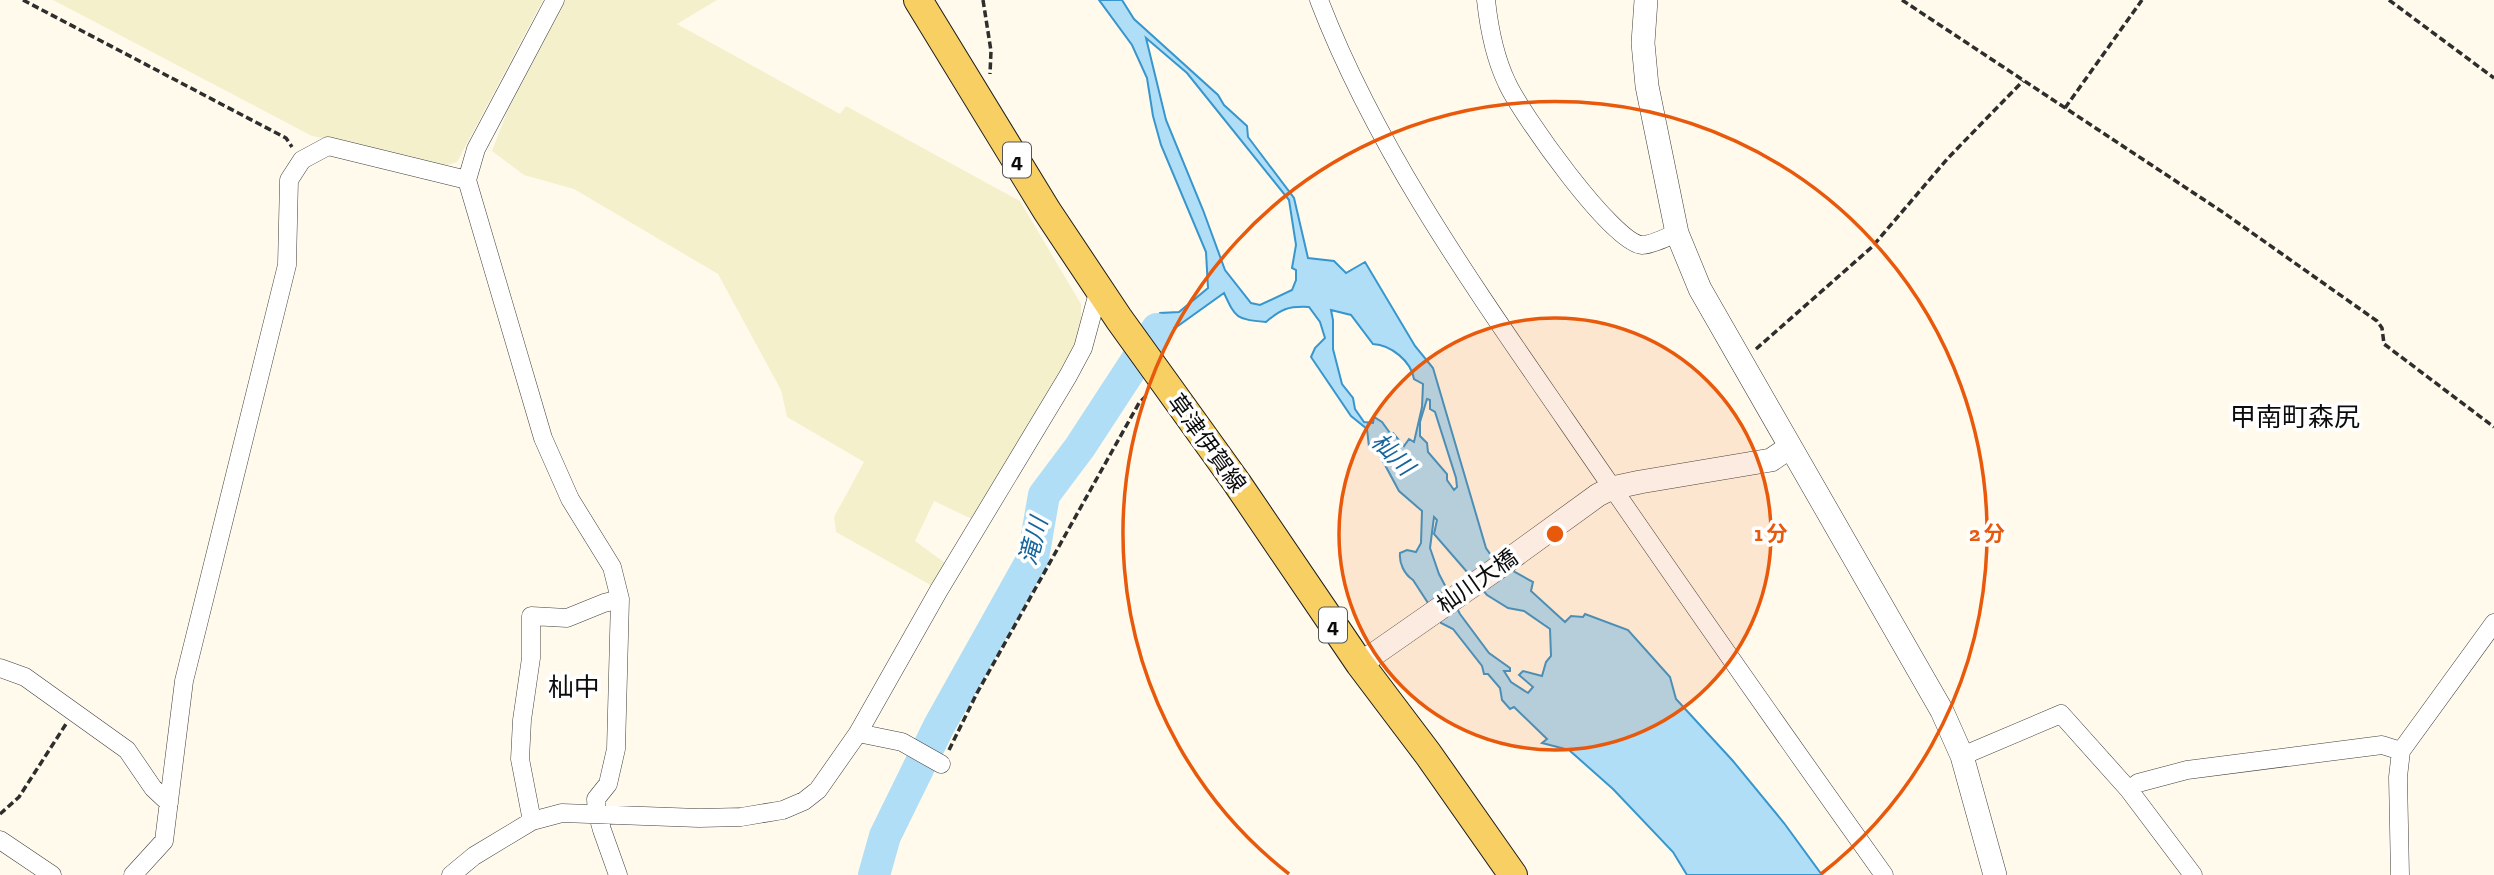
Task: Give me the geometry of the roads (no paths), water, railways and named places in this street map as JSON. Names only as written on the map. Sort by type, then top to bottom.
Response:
[{"type":"main road","name":"草津伊賀線","points":[[918,0],[1047,211],[1119,319],[1237,483],[1360,664],[1428,754],[1513,875]]},
{"type":"street","points":[[555,0],[477,149],[467,180],[543,438],[570,499],[612,567],[620,599],[616,749],[608,784],[596,799],[597,813],[618,875]]},
{"type":"street","points":[[1319,0],[1341,52],[1395,158],[1605,491],[1884,875]]},
{"type":"street","points":[[1486,0],[1494,44],[1508,86],[1548,148],[1596,207],[1630,241],[1643,245],[1677,233]]},
{"type":"street","points":[[1646,0],[1643,23],[1644,63],[1677,233],[1700,289],[1942,711],[1962,757],[1995,875]]},
{"type":"street","points":[[133,875],[164,841],[184,681],[287,265],[289,180],[302,160],[328,146],[467,180]]},
{"type":"street","points":[[451,875],[474,856],[532,821],[562,813],[741,817],[783,810],[804,801],[818,790],[858,733],[932,602],[1068,376],[1083,348],[1099,289]]},
{"type":"street","points":[[1605,491],[1772,460],[1790,447]]},
{"type":"street","name":"杣川大橋","points":[[1360,664],[1605,491]]},
{"type":"street","points":[[532,821],[520,759],[522,720],[531,658],[531,616],[567,618],[620,599]]},
{"type":"street","points":[[2400,875],[2398,778],[2401,751],[2494,623]]},
{"type":"street","points":[[0,668],[25,677],[127,750],[153,788],[169,803]]},
{"type":"street","points":[[1962,757],[2061,714],[2129,790],[2193,875]]},
{"type":"street","points":[[858,733],[902,742],[937,762]]},
{"type":"street","points":[[2129,790],[2138,783],[2187,770],[2382,745],[2401,751]]},
{"type":"street","points":[[0,840],[52,875]]},
{"type":"water","name":"杣川","points":[[1099,0],[1122,0],[1134,19],[1218,95],[1224,105],[1247,126],[1248,137],[1294,198],[1308,258],[1334,261],[1346,273],[1365,262],[1415,346],[1433,368],[1486,548],[1495,561],[1533,582],[1531,591],[1565,622],[1571,616],[1583,617],[1585,614],[1628,630],[1670,677],[1676,699],[1733,761],[1822,875],[1687,875],[1673,852],[1613,789],[1569,750],[1542,743],[1547,739],[1514,707],[1510,709],[1502,700],[1500,688],[1488,674],[1484,674],[1482,666],[1453,629],[1441,623],[1403,568],[1400,553],[1407,550],[1416,552],[1421,543],[1422,511],[1399,491],[1378,452],[1369,447],[1367,429],[1351,416],[1311,357],[1315,348],[1325,338],[1320,322],[1309,307],[1285,309],[1266,322],[1248,320],[1235,313],[1224,293],[1175,328],[1161,330],[1134,373],[1132,356],[1160,313],[1179,312],[1208,288],[1206,252],[1161,145],[1147,78],[1132,45]],"holes":[[[1146,38],[1187,73],[1289,200],[1296,245],[1292,268],[1296,270],[1296,280],[1292,290],[1260,305],[1251,303],[1225,270],[1166,120]],[[1331,310],[1351,315],[1373,344],[1387,347],[1399,355],[1409,366],[1414,379],[1423,384],[1422,407],[1414,442],[1409,439],[1404,446],[1382,422],[1374,417],[1373,423],[1364,422],[1355,409],[1353,398],[1342,384],[1333,349]],[[1427,399],[1430,400],[1430,409],[1435,412],[1456,478],[1457,487],[1454,490],[1447,480],[1447,474],[1428,452],[1427,443],[1420,436],[1420,422]],[[1434,517],[1437,520],[1434,534],[1487,595],[1508,608],[1524,611],[1550,629],[1551,656],[1542,676],[1523,671],[1519,675],[1533,687],[1528,693],[1511,682],[1504,671],[1510,671],[1510,668],[1489,653],[1460,614],[1439,574],[1430,548]]]},
{"type":"waterway","name":"滝川","points":[[874,875],[885,836],[939,726],[1033,558],[1044,495],[1080,447],[1157,329]]},
{"type":"district","name":"甲南町森尻","points":[[2295,417]]},
{"type":"district","name":"杣中","points":[[574,687]]}]
